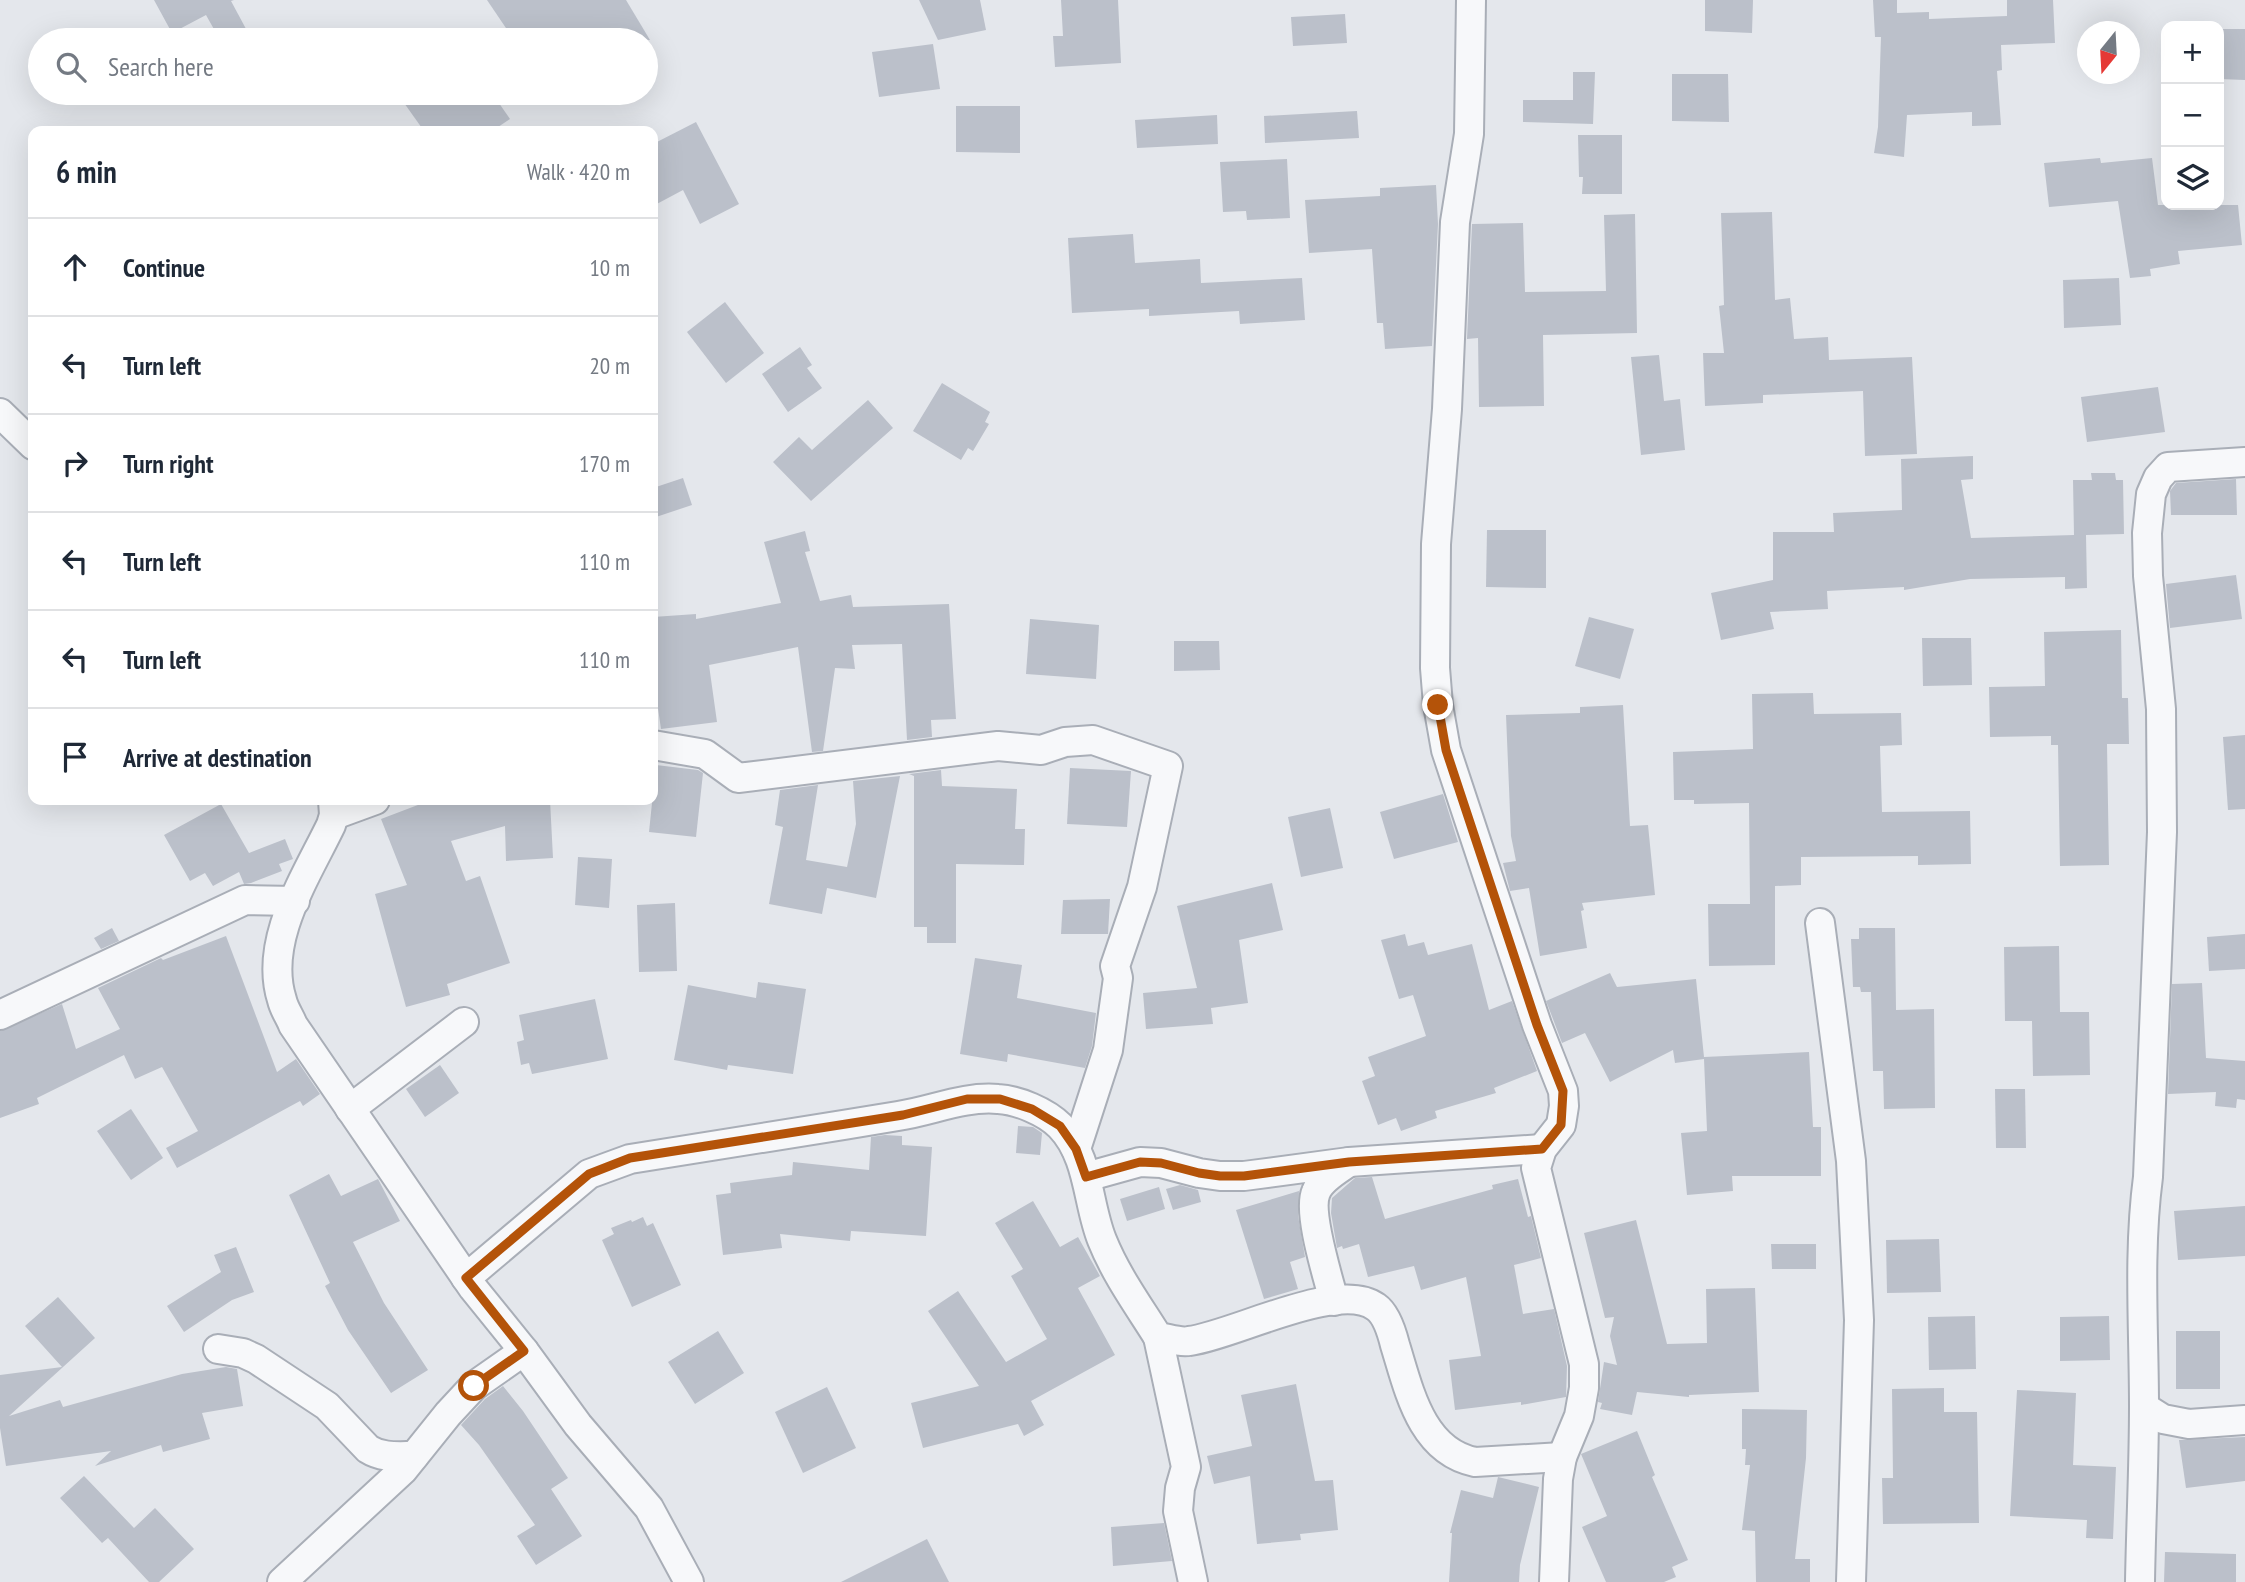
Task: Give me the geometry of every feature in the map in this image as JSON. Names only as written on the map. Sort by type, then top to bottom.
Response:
[{"type":"street","points":[[1471,0],[1469,134],[1455,222],[1447,408],[1436,544],[1435,668],[1446,750],[1537,1025],[1563,1091],[1561,1125],[1542,1149],[1536,1168],[1584,1364],[1584,1388],[1579,1416],[1562,1457],[1558,1479],[1553,1582]]},
{"type":"street","points":[[0,413],[28,440]]},
{"type":"street","points":[[2140,1582],[2144,1407],[2143,1212],[2148,1177],[2162,832],[2161,709],[2147,533],[2151,494],[2158,478],[2168,467],[2245,463]]},
{"type":"street","points":[[658,746],[705,754],[738,778],[998,746],[1041,750],[1065,742],[1093,740],[1168,766],[1142,887],[1115,966],[1118,978],[1108,1050],[1076,1149]]},
{"type":"street","points":[[334,807],[278,944],[277,971],[282,1000],[293,1025],[466,1278],[578,1425],[649,1508],[689,1582]]},
{"type":"street","points":[[0,1015],[245,900],[295,901]]},
{"type":"street","points":[[1820,923],[1851,1161],[1858,1293],[1851,1582]]},
{"type":"street","points":[[351,1109],[464,1022]]},
{"type":"street","points":[[466,1278],[589,1174],[630,1158],[903,1115],[967,1099],[1000,1099],[1032,1109],[1060,1126],[1076,1149],[1102,1239],[1128,1293],[1158,1337],[1186,1467],[1180,1488],[1178,1511],[1193,1582]]},
{"type":"street","points":[[1086,1177],[1140,1162],[1161,1163],[1220,1176],[1244,1176],[1349,1162],[1542,1149]]},
{"type":"street","points":[[1334,1301],[1312,1209],[1316,1191],[1326,1179],[1349,1162]]},
{"type":"street","points":[[1158,1337],[1188,1342],[1320,1302],[1353,1299],[1376,1307],[1391,1330],[1412,1397],[1430,1434],[1447,1451],[1475,1462],[1562,1457]]},
{"type":"street","points":[[218,1349],[243,1353],[256,1359],[327,1406],[375,1454],[414,1456]]},
{"type":"street","points":[[282,1582],[403,1471],[474,1386],[524,1351]]},
{"type":"street","points":[[2144,1407],[2163,1419],[2189,1424],[2245,1420]]},
{"type":"building","points":[[154,0],[234,0],[231,1],[246,28],[213,28],[206,15],[181,28],[169,28]]},
{"type":"building","points":[[487,0],[626,0],[643,28],[506,28]]},
{"type":"building","points":[[919,0],[980,0],[986,30],[938,40]]},
{"type":"building","points":[[1061,0],[1118,0],[1121,63],[1055,67],[1053,36],[1063,36]]},
{"type":"building","points":[[1705,0],[1753,0],[1752,33],[1705,31]]},
{"type":"building","points":[[1873,0],[1897,0],[1897,13],[1929,12],[1929,19],[2007,16],[2007,0],[2053,0],[2055,43],[2001,45],[2002,70],[1997,71],[2001,125],[1972,126],[1972,112],[1907,115],[1904,157],[1874,153],[1878,127],[1881,37],[1875,37]]},
{"type":"building","points":[[1345,14],[1347,43],[1293,46],[1291,17]]},
{"type":"building","points":[[2224,29],[2245,29],[2245,80],[2224,79]]},
{"type":"building","points":[[933,44],[940,89],[879,97],[872,52]]},
{"type":"building","points":[[1573,72],[1595,72],[1593,124],[1523,122],[1523,100],[1573,100]]},
{"type":"building","points":[[1672,74],[1728,74],[1729,122],[1672,121]]},
{"type":"building","points":[[406,105],[500,105],[510,119],[500,126],[420,126]]},
{"type":"building","points":[[956,106],[1020,106],[1020,153],[956,152]]},
{"type":"building","points":[[1357,111],[1359,138],[1265,143],[1264,116]]},
{"type":"building","points":[[1217,115],[1218,144],[1137,148],[1135,120]]},
{"type":"building","points":[[696,122],[739,204],[700,224],[683,190],[658,203],[658,141]]},
{"type":"building","points":[[1578,135],[1622,135],[1622,194],[1582,194],[1583,177],[1579,177]]},
{"type":"building","points":[[2100,158],[2101,163],[2152,158],[2158,205],[2161,205],[2161,210],[2224,210],[2224,205],[2238,205],[2242,245],[2178,251],[2180,264],[2150,269],[2151,276],[2130,278],[2118,201],[2049,207],[2044,163]]},
{"type":"building","points":[[1287,159],[1290,218],[1247,220],[1246,211],[1223,212],[1220,162]]},
{"type":"building","points":[[1436,185],[1438,224],[1432,346],[1385,349],[1383,323],[1377,323],[1372,249],[1309,253],[1305,200],[1380,196],[1380,188]]},
{"type":"building","points":[[1772,212],[1775,300],[1790,298],[1794,339],[1828,337],[1829,360],[1912,357],[1917,454],[1865,456],[1863,391],[1763,395],[1763,403],[1705,406],[1703,353],[1724,353],[1719,306],[1724,305],[1721,213]]},
{"type":"building","points":[[1635,214],[1637,333],[1543,335],[1544,406],[1479,407],[1478,338],[1467,339],[1472,224],[1523,223],[1525,292],[1606,291],[1604,215]]},
{"type":"building","points":[[1133,234],[1135,263],[1200,259],[1201,283],[1302,278],[1305,320],[1240,324],[1239,311],[1149,316],[1149,309],[1072,313],[1068,238]]},
{"type":"building","points":[[2119,278],[2121,325],[2064,328],[2063,280]]},
{"type":"building","points":[[725,302],[764,353],[726,383],[687,332]]},
{"type":"building","points":[[800,347],[812,365],[807,368],[822,388],[788,412],[762,374]]},
{"type":"building","points":[[1659,355],[1664,401],[1680,399],[1685,450],[1641,455],[1631,357]]},
{"type":"building","points":[[942,383],[990,412],[985,422],[989,424],[973,451],[968,448],[961,460],[913,431]]},
{"type":"building","points":[[2158,387],[2165,432],[2087,442],[2081,397]]},
{"type":"building","points":[[868,400],[893,428],[811,501],[773,462],[799,437],[812,450]]},
{"type":"building","points":[[1973,456],[1973,479],[1961,480],[1971,538],[2074,535],[2073,480],[2092,480],[2091,473],[2115,473],[2116,480],[2123,480],[2124,534],[2086,535],[2087,588],[2065,589],[2065,577],[1970,579],[1904,590],[1904,587],[1827,591],[1828,609],[1770,612],[1774,629],[1721,640],[1711,593],[1773,580],[1773,532],[1834,532],[1833,513],[1902,510],[1901,459]]},
{"type":"building","points":[[683,478],[692,505],[658,516],[658,486]]},
{"type":"building","points":[[2236,479],[2237,515],[2171,515],[2170,491],[2176,483]]},
{"type":"building","points":[[1487,530],[1546,530],[1546,588],[1486,587]]},
{"type":"building","points":[[805,531],[810,551],[805,552],[820,601],[851,595],[853,607],[949,604],[956,719],[931,720],[932,737],[907,740],[902,644],[852,645],[855,669],[835,668],[823,751],[812,752],[798,647],[709,665],[717,722],[661,729],[658,708],[658,617],[696,614],[696,619],[781,603],[764,542]]},
{"type":"building","points":[[2236,575],[2242,619],[2170,628],[2166,584]]},
{"type":"building","points":[[1589,617],[1634,629],[1620,679],[1575,666]]},
{"type":"building","points":[[1030,619],[1099,625],[1096,679],[1026,674]]},
{"type":"building","points":[[2121,630],[2122,698],[2128,698],[2129,744],[2107,744],[2109,865],[2060,866],[2058,745],[2051,745],[2051,736],[1990,737],[1989,687],[2045,686],[2044,632]]},
{"type":"building","points":[[1922,638],[1971,638],[1972,685],[1923,686]]},
{"type":"building","points":[[1174,641],[1219,641],[1220,670],[1174,671]]},
{"type":"building","points":[[1813,693],[1814,714],[1901,713],[1902,745],[1880,746],[1882,812],[1970,811],[1971,864],[1918,865],[1918,856],[1801,857],[1801,885],[1775,886],[1775,965],[1709,966],[1708,904],[1750,904],[1749,803],[1694,804],[1694,800],[1674,800],[1673,752],[1753,749],[1752,694]]},
{"type":"building","points":[[1623,705],[1630,826],[1648,825],[1655,895],[1582,903],[1587,948],[1540,956],[1529,888],[1510,891],[1503,863],[1516,861],[1511,836],[1506,715],[1580,713],[1580,707]]},
{"type":"building","points":[[2245,735],[2245,809],[2228,810],[2223,737]]},
{"type":"building","points":[[658,765],[698,770],[703,773],[696,837],[649,832],[652,805],[658,805]]},
{"type":"building","points":[[1070,768],[1131,771],[1127,827],[1067,824]]},
{"type":"building","points":[[941,770],[942,786],[1017,789],[1015,829],[1025,829],[1024,865],[956,864],[956,943],[927,943],[927,927],[914,927],[914,776],[909,774]]},
{"type":"building","points":[[900,776],[876,898],[827,888],[822,914],[769,904],[783,827],[775,825],[780,790],[818,785],[806,860],[847,867],[856,824],[853,781]]},
{"type":"building","points":[[1443,794],[1458,842],[1394,859],[1380,812]]},
{"type":"building","points":[[222,805],[249,853],[285,839],[293,859],[279,864],[282,871],[251,883],[244,884],[239,872],[213,886],[205,873],[190,881],[164,835]]},
{"type":"building","points":[[418,805],[550,805],[553,858],[506,861],[505,826],[451,841],[466,881],[480,876],[510,963],[447,984],[450,995],[406,1007],[375,894],[407,885],[381,819]]},
{"type":"building","points":[[1330,808],[1343,868],[1301,877],[1288,817]]},
{"type":"building","points":[[578,857],[612,859],[609,908],[575,905]]},
{"type":"building","points":[[1272,883],[1283,930],[1239,940],[1248,1003],[1211,1008],[1213,1024],[1146,1029],[1143,993],[1197,988],[1177,906]]},
{"type":"building","points":[[1110,899],[1108,934],[1061,934],[1063,900]]},
{"type":"building","points":[[675,903],[677,971],[639,972],[637,905]]},
{"type":"building","points":[[112,928],[119,941],[101,949],[94,938]]},
{"type":"building","points":[[1859,928],[1895,928],[1896,1010],[1934,1009],[1935,1108],[1884,1109],[1883,1071],[1873,1071],[1871,992],[1861,992],[1860,987],[1853,987],[1851,939],[1859,939]]},
{"type":"building","points":[[1405,934],[1408,946],[1424,942],[1428,955],[1472,944],[1489,1010],[1512,1001],[1537,1071],[1494,1088],[1496,1093],[1435,1111],[1437,1118],[1401,1131],[1396,1118],[1378,1125],[1362,1081],[1375,1076],[1368,1057],[1426,1036],[1413,995],[1399,999],[1381,940]]},
{"type":"building","points":[[2245,934],[2245,969],[2209,971],[2207,937]]},
{"type":"building","points":[[226,936],[277,1072],[296,1059],[320,1094],[303,1106],[300,1101],[177,1168],[166,1148],[198,1131],[162,1067],[135,1079],[124,1055],[37,1098],[39,1104],[0,1118],[0,1031],[62,1004],[76,1049],[120,1029],[98,988],[161,958],[163,960]]},
{"type":"building","points":[[2059,946],[2060,1012],[2089,1012],[2090,1075],[2033,1076],[2032,1021],[2005,1021],[2004,947]]},
{"type":"building","points":[[975,958],[1022,965],[1017,998],[1096,1013],[1092,1046],[1085,1068],[1008,1054],[1007,1062],[960,1054]]},
{"type":"building","points":[[1610,973],[1617,987],[1696,979],[1704,1057],[1809,1052],[1813,1127],[1821,1127],[1821,1176],[1732,1176],[1733,1191],[1687,1195],[1681,1133],[1707,1131],[1704,1059],[1675,1063],[1673,1050],[1610,1082],[1585,1033],[1562,1043],[1546,1001]]},
{"type":"building","points":[[758,982],[806,989],[793,1074],[728,1065],[727,1070],[674,1060],[688,985],[756,998]]},
{"type":"building","points":[[2202,983],[2206,1058],[2245,1061],[2245,1100],[2237,1099],[2236,1108],[2215,1106],[2216,1092],[2168,1094],[2172,984]]},
{"type":"building","points":[[595,999],[608,1059],[532,1074],[529,1063],[521,1065],[517,1042],[524,1040],[519,1015]]},
{"type":"building","points":[[440,1065],[459,1093],[425,1117],[406,1089]]},
{"type":"building","points":[[1995,1089],[2025,1089],[2026,1148],[1996,1148]]},
{"type":"building","points":[[131,1109],[163,1158],[131,1180],[97,1131]]},
{"type":"building","points":[[1018,1126],[1033,1127],[1042,1133],[1040,1155],[1016,1153]]},
{"type":"building","points":[[902,1136],[902,1145],[932,1147],[926,1236],[851,1231],[850,1241],[780,1234],[782,1248],[723,1255],[716,1195],[731,1193],[730,1183],[792,1175],[793,1162],[869,1170],[871,1137]]},
{"type":"building","points":[[329,1174],[341,1196],[378,1179],[400,1221],[353,1242],[384,1303],[428,1370],[391,1393],[348,1330],[325,1286],[330,1283],[289,1195]]},
{"type":"building","points":[[1372,1177],[1385,1219],[1493,1189],[1492,1185],[1518,1179],[1528,1217],[1531,1216],[1541,1258],[1514,1265],[1523,1314],[1554,1309],[1567,1366],[1566,1397],[1521,1405],[1521,1402],[1455,1410],[1449,1360],[1481,1356],[1466,1277],[1421,1290],[1414,1266],[1368,1277],[1359,1244],[1337,1248],[1331,1213],[1332,1198],[1355,1178]]},
{"type":"building","points":[[1180,1185],[1198,1190],[1201,1202],[1173,1210],[1166,1189]]},
{"type":"building","points":[[1159,1187],[1165,1209],[1127,1221],[1120,1199]]},
{"type":"building","points":[[1299,1191],[1298,1216],[1305,1257],[1290,1262],[1298,1289],[1264,1299],[1236,1210]]},
{"type":"building","points":[[1033,1201],[1060,1247],[1078,1237],[1100,1276],[1078,1288],[1115,1355],[1031,1401],[1044,1425],[1024,1436],[1018,1424],[923,1448],[911,1403],[979,1386],[928,1311],[958,1291],[1006,1362],[1047,1339],[1011,1276],[1023,1269],[995,1223]]},
{"type":"building","points":[[2245,1206],[2245,1256],[2178,1260],[2174,1211]]},
{"type":"building","points":[[643,1217],[647,1226],[653,1223],[681,1285],[632,1307],[602,1240],[614,1234],[611,1228]]},
{"type":"building","points":[[1636,1220],[1667,1344],[1707,1343],[1706,1289],[1755,1288],[1759,1392],[1689,1397],[1637,1392],[1632,1415],[1600,1409],[1602,1403],[1598,1402],[1604,1362],[1617,1365],[1610,1336],[1614,1317],[1605,1318],[1584,1233]]},
{"type":"building","points":[[1939,1239],[1941,1292],[1887,1293],[1886,1240]]},
{"type":"building","points":[[1771,1244],[1816,1244],[1816,1269],[1772,1269]]},
{"type":"building","points":[[236,1247],[254,1292],[232,1300],[184,1332],[167,1306],[221,1272],[214,1255]]},
{"type":"building","points":[[58,1297],[95,1338],[9,1416],[60,1400],[63,1407],[182,1374],[226,1367],[237,1369],[243,1406],[202,1413],[210,1439],[163,1452],[161,1445],[95,1466],[111,1451],[6,1466],[0,1428],[0,1375],[62,1367],[25,1326]]},
{"type":"building","points":[[1975,1316],[1976,1369],[1929,1370],[1928,1317]]},
{"type":"building","points":[[2109,1316],[2110,1360],[2060,1361],[2060,1317]]},
{"type":"building","points":[[718,1331],[744,1373],[695,1404],[668,1362]]},
{"type":"building","points":[[2176,1331],[2220,1331],[2220,1389],[2176,1389]]},
{"type":"building","points":[[1296,1384],[1315,1481],[1333,1480],[1338,1530],[1300,1534],[1301,1540],[1257,1544],[1250,1476],[1214,1484],[1207,1456],[1252,1446],[1241,1395]]},
{"type":"building","points":[[503,1386],[568,1478],[551,1489],[582,1536],[536,1565],[517,1536],[535,1525],[479,1445],[461,1425],[485,1399]]},
{"type":"building","points":[[827,1387],[856,1448],[803,1473],[775,1412]]},
{"type":"building","points":[[1944,1388],[1944,1412],[1977,1412],[1979,1523],[1883,1524],[1882,1478],[1893,1478],[1892,1389]]},
{"type":"building","points":[[2017,1390],[2076,1393],[2073,1465],[2116,1467],[2113,1539],[2086,1538],[2087,1520],[2010,1516]]},
{"type":"building","points":[[1742,1409],[1807,1410],[1806,1458],[1795,1559],[1810,1559],[1810,1582],[1756,1582],[1755,1531],[1742,1530],[1750,1465],[1745,1465],[1746,1449],[1742,1449]]},
{"type":"building","points":[[1637,1431],[1655,1475],[1652,1477],[1688,1560],[1672,1567],[1676,1577],[1664,1582],[1606,1582],[1582,1527],[1607,1516],[1581,1454]]},
{"type":"building","points":[[2245,1437],[2245,1481],[2186,1488],[2179,1440]]},
{"type":"building","points":[[84,1476],[134,1528],[155,1508],[194,1549],[159,1582],[149,1582],[108,1538],[102,1543],[60,1498]]},
{"type":"building","points":[[1498,1477],[1539,1487],[1520,1565],[1519,1582],[1449,1582],[1450,1533],[1461,1490],[1493,1498]]},
{"type":"building","points":[[1164,1523],[1172,1561],[1113,1566],[1111,1527]]},
{"type":"building","points":[[927,1539],[949,1582],[841,1582]]},
{"type":"building","points":[[2165,1552],[2236,1554],[2236,1582],[2164,1582]]},
{"type":"route","points":[[474,1386],[524,1351],[466,1278],[589,1174],[630,1158],[903,1115],[967,1099],[1000,1099],[1046,1116],[1060,1126],[1076,1149],[1086,1177],[1140,1162],[1161,1163],[1220,1176],[1244,1176],[1349,1162],[1542,1149],[1561,1125],[1563,1091],[1537,1025],[1446,750],[1438,705]]}]
